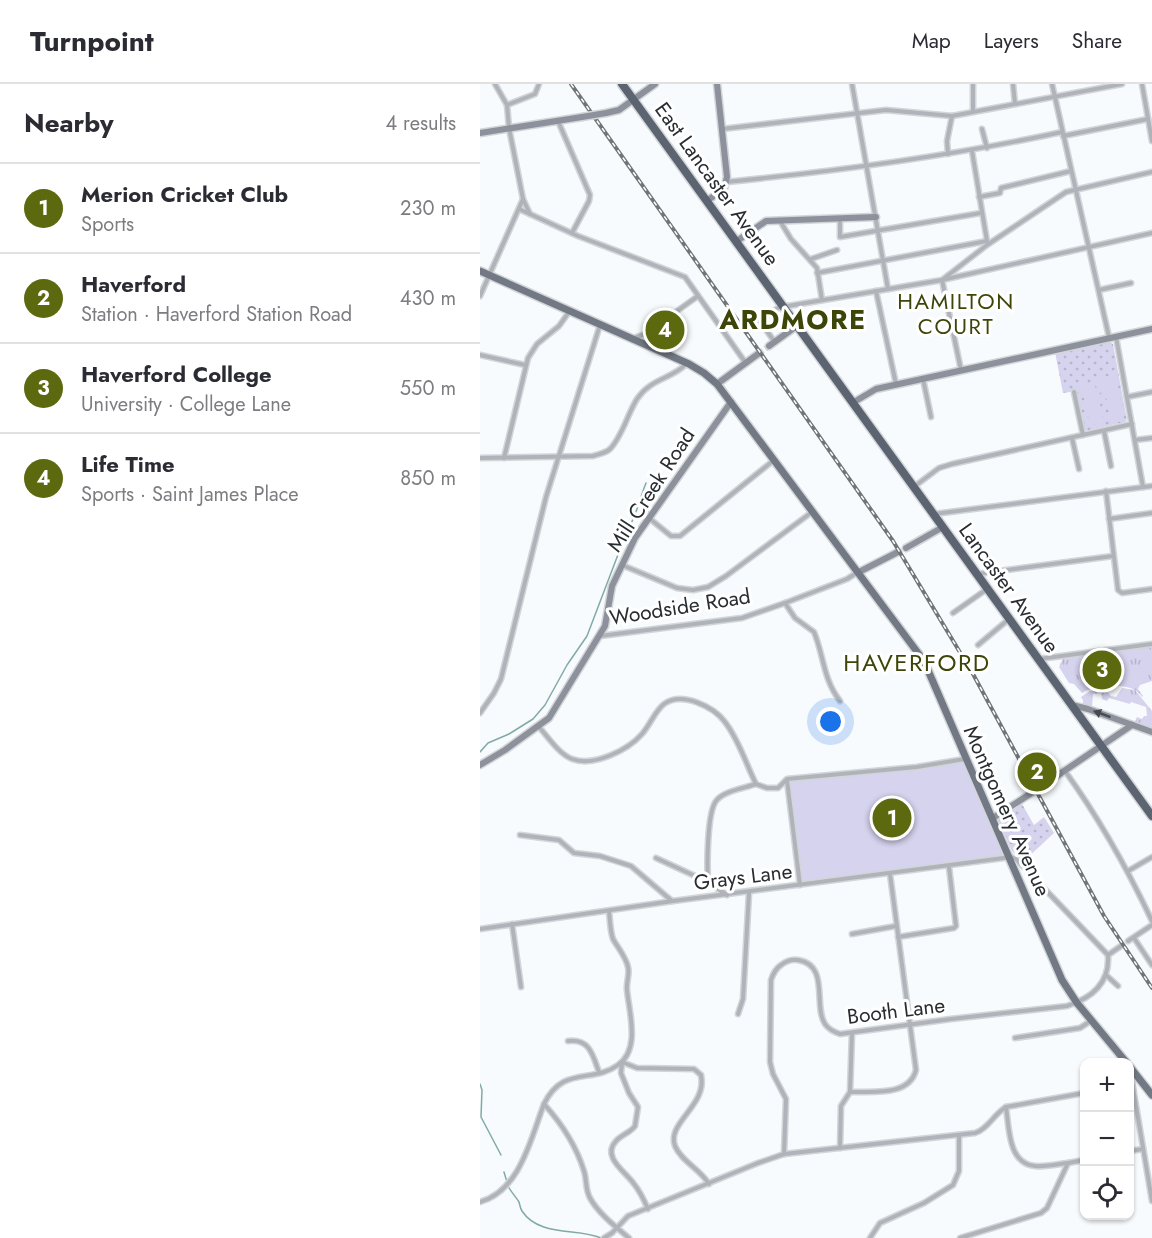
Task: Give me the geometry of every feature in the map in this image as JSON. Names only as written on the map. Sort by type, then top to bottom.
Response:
[{"type":"highway","name":"East Lancaster Avenue","points":[[622,84],[854,402]]},
{"type":"highway","name":"Lancaster Avenue","points":[[854,402],[1152,816]]},
{"type":"main road","name":"Montgomery Avenue","points":[[480,271],[686,363],[704,373],[717,384],[924,661],[1062,980],[1077,1003],[1123,1058]]},
{"type":"main road","points":[[1134,1073],[1152,1095]]},
{"type":"street","points":[[495,84],[507,105],[509,128],[523,199],[530,215]]},
{"type":"street","points":[[507,105],[535,94],[540,84]]},
{"type":"street","points":[[480,133],[619,110],[655,84]]},
{"type":"street","points":[[708,200],[724,189],[726,182],[717,84]]},
{"type":"street","points":[[852,84],[888,289]]},
{"type":"street","points":[[973,84],[973,111]]},
{"type":"street","points":[[1013,84],[1015,104]]},
{"type":"street","points":[[1052,84],[1099,290],[1127,398],[1143,487]]},
{"type":"street","points":[[722,129],[886,110],[952,116],[1122,84]]},
{"type":"street","points":[[1142,84],[1152,141]]},
{"type":"street","points":[[1145,101],[1152,100]]},
{"type":"street","points":[[948,154],[946,141],[952,116]]},
{"type":"street","points":[[726,182],[972,151],[1148,119]]},
{"type":"street","points":[[558,120],[590,195],[572,233]]},
{"type":"street","points":[[982,129],[987,148]]},
{"type":"street","points":[[972,151],[987,243]]},
{"type":"street","points":[[979,197],[1000,193],[1001,188],[1071,171]]},
{"type":"street","points":[[942,280],[987,243],[1066,192],[1152,172]]},
{"type":"street","points":[[480,296],[523,199]]},
{"type":"street","points":[[519,210],[683,276],[746,363]]},
{"type":"street","points":[[840,219],[840,237],[981,213]]},
{"type":"street","points":[[737,241],[763,222],[876,217]]},
{"type":"street","points":[[780,220],[791,239],[811,259],[818,273],[822,300]]},
{"type":"street","points":[[798,325],[772,344],[759,320],[783,305],[942,280],[1152,233]]},
{"type":"street","points":[[818,273],[883,259],[987,243]]},
{"type":"street","points":[[811,259],[837,250]]},
{"type":"street","points":[[942,280],[961,370]]},
{"type":"street","points":[[1099,290],[1131,283]]},
{"type":"street","points":[[876,291],[896,384]]},
{"type":"street","points":[[631,338],[645,334],[698,296]]},
{"type":"street","points":[[504,458],[525,365],[537,344],[565,321],[570,311]]},
{"type":"street","points":[[480,713],[501,679],[546,497],[601,325]]},
{"type":"street","points":[[854,402],[870,391],[896,384],[1152,328]]},
{"type":"street","points":[[645,334],[643,339],[646,345]]},
{"type":"street","points":[[717,384],[758,354]]},
{"type":"street","points":[[480,355],[525,365]]},
{"type":"street","points":[[480,458],[593,456],[610,448],[644,391],[657,380],[680,370],[686,363]]},
{"type":"street","points":[[923,378],[931,417]]},
{"type":"street","points":[[1074,392],[1083,435]]},
{"type":"street","points":[[1127,398],[1152,392]]},
{"type":"street","name":"Mill Creek Road","points":[[480,765],[539,727],[549,718],[600,636],[607,620],[612,586],[635,538],[731,402]]},
{"type":"street","points":[[914,487],[944,466],[1132,424]]},
{"type":"street","points":[[1104,430],[1111,466]]},
{"type":"street","points":[[1072,438],[1079,470]]},
{"type":"street","points":[[1135,440],[1152,438]]},
{"type":"street","points":[[649,518],[670,536],[680,536],[775,460]]},
{"type":"street","points":[[934,514],[1152,486]]},
{"type":"street","points":[[1106,491],[1119,592],[1152,589]]},
{"type":"street","points":[[622,565],[677,588],[693,590],[708,587],[812,512]]},
{"type":"street","points":[[1108,519],[1152,513]]},
{"type":"street","points":[[906,548],[943,527]]},
{"type":"street","name":"Woodside Road","points":[[600,636],[742,618],[847,579],[898,552]]},
{"type":"street","points":[[977,574],[1113,557]]},
{"type":"street","points":[[953,613],[987,588]]},
{"type":"street","points":[[786,603],[795,618],[814,632],[824,669],[833,692],[840,701]]},
{"type":"street","points":[[978,645],[1009,619]]},
{"type":"street","points":[[1038,659],[1152,644]]},
{"type":"street","points":[[539,727],[572,759],[596,761],[638,738],[661,706],[667,702],[679,700],[700,704],[714,710],[728,725],[756,784]]},
{"type":"street","points":[[1072,705],[1152,732]]},
{"type":"street","points":[[1042,786],[1132,724]]},
{"type":"street","points":[[708,882],[707,865],[712,813],[717,800],[724,795],[756,784],[767,788],[778,788],[787,779],[965,759]]},
{"type":"street","points":[[1065,771],[1105,830],[1128,871],[1152,923],[1128,941]]},
{"type":"street","points":[[787,779],[800,885]]},
{"type":"street","points":[[993,818],[1033,792]]},
{"type":"street","points":[[520,835],[559,840],[574,853],[600,856],[631,866],[673,901]]},
{"type":"street","points":[[1010,857],[1016,859],[1107,955],[1106,975],[1118,986]]},
{"type":"street","name":"Grays Lane","points":[[480,929],[1010,857]]},
{"type":"street","points":[[1128,871],[1152,857]]},
{"type":"street","points":[[656,858],[708,882],[727,894]]},
{"type":"street","points":[[898,937],[956,926],[949,867]]},
{"type":"street","points":[[850,1092],[899,1089],[914,1079],[916,1071],[890,874]]},
{"type":"street","points":[[738,1014],[743,999],[749,893]]},
{"type":"street","points":[[609,911],[612,934],[627,962],[629,971],[627,990],[632,1023],[621,1073],[638,1110],[635,1126],[615,1142],[612,1156],[616,1164],[634,1183],[648,1209]]},
{"type":"street","points":[[512,924],[521,987]]},
{"type":"street","points":[[852,934],[896,926]]},
{"type":"street","points":[[1134,938],[1152,965]]},
{"type":"street","points":[[1107,955],[1120,946]]},
{"type":"street","name":"Booth Lane","points":[[784,1154],[786,1099],[773,1074],[769,1051],[771,980],[777,968],[786,962],[795,960],[811,966],[819,982],[821,1015],[825,1024],[835,1032],[852,1033],[951,1018],[1067,1006],[1077,1003],[1099,987],[1106,975]]},
{"type":"street","points":[[1016,1038],[1080,1028],[1092,1019]]},
{"type":"street","points":[[840,1148],[841,1106],[850,1092],[852,1033]]},
{"type":"street","points":[[568,1041],[579,1040],[588,1046],[599,1072]]},
{"type":"street","points":[[480,1202],[490,1198],[507,1184],[521,1165],[549,1094],[570,1078],[610,1070],[622,1062]]},
{"type":"street","points":[[622,1062],[637,1068],[694,1069],[700,1073],[703,1081],[700,1095],[677,1128],[673,1141],[678,1152],[701,1173],[709,1184]]},
{"type":"street","points":[[1134,1093],[1152,1200]]},
{"type":"street","points":[[604,1238],[628,1216],[784,1154],[959,1136],[982,1131],[997,1113],[1006,1107],[1080,1094]]},
{"type":"street","points":[[544,1104],[567,1133],[585,1173],[591,1201],[629,1238]]},
{"type":"street","points":[[1006,1107],[1012,1144],[1018,1158],[1026,1165],[1036,1167],[1080,1161]]},
{"type":"street","points":[[870,1238],[880,1223],[924,1203],[953,1185],[959,1171],[959,1136]]},
{"type":"street","points":[[1134,1150],[1143,1149]]},
{"type":"street","points":[[960,1238],[1044,1211],[1068,1163]]},
{"type":"green space","points":[[1108,340],[1113,344],[1127,420],[1085,431],[1076,391],[1063,393],[1055,352]]},
{"type":"green space","points":[[1116,374],[1119,376],[1117,380],[1124,417],[1110,419],[1107,400],[1098,389],[1097,384],[1098,380]]},
{"type":"green space","points":[[1094,382],[1101,408],[1098,410],[1102,414],[1102,423],[1090,425],[1081,385]]},
{"type":"green space","points":[[1152,646],[1152,681],[1140,685],[1138,689],[1142,697],[1131,688],[1117,686],[1087,690],[1082,693],[1074,684],[1069,683],[1059,667],[1063,658],[1067,657]]},
{"type":"green space","points":[[1122,688],[1135,690],[1152,711],[1152,728],[1135,722],[1137,717],[1142,719],[1147,716],[1146,707],[1109,698],[1107,701],[1102,699],[1101,693],[1093,694],[1092,707],[1083,704],[1081,697],[1090,691],[1106,690],[1111,696],[1116,697]]},
{"type":"green space","points":[[965,759],[1010,857],[800,885],[787,779],[917,767]]},
{"type":"green space","points":[[1022,804],[1034,825],[1044,817],[1054,833],[1023,862],[1012,851],[998,820]]},
{"type":"waterway","points":[[480,752],[488,743],[509,734],[533,719],[545,705],[567,665],[587,636],[646,483]]},
{"type":"waterway","points":[[480,1084],[482,1090],[481,1117],[501,1155]]},
{"type":"waterway","points":[[504,1172],[507,1182]]},
{"type":"waterway","points":[[508,1186],[522,1211],[538,1225],[601,1238]]},
{"type":"tunnel","points":[[758,354],[769,346]]},
{"type":"railway","points":[[571,84],[893,541],[973,674],[1104,916],[1152,988]]},
{"type":"place","name":"Life Time","points":[[665,330]]},
{"type":"place","name":"Haverford College","points":[[1102,670]]},
{"type":"place","name":"Haverford","points":[[1037,772]]},
{"type":"place","name":"Merion Cricket Club","points":[[892,818]]},
{"type":"district","name":"HAMILTON COURT","points":[[956,314]]},
{"type":"district","name":"ARDMORE","points":[[793,320]]},
{"type":"district","name":"HAVERFORD","points":[[917,663]]}]
